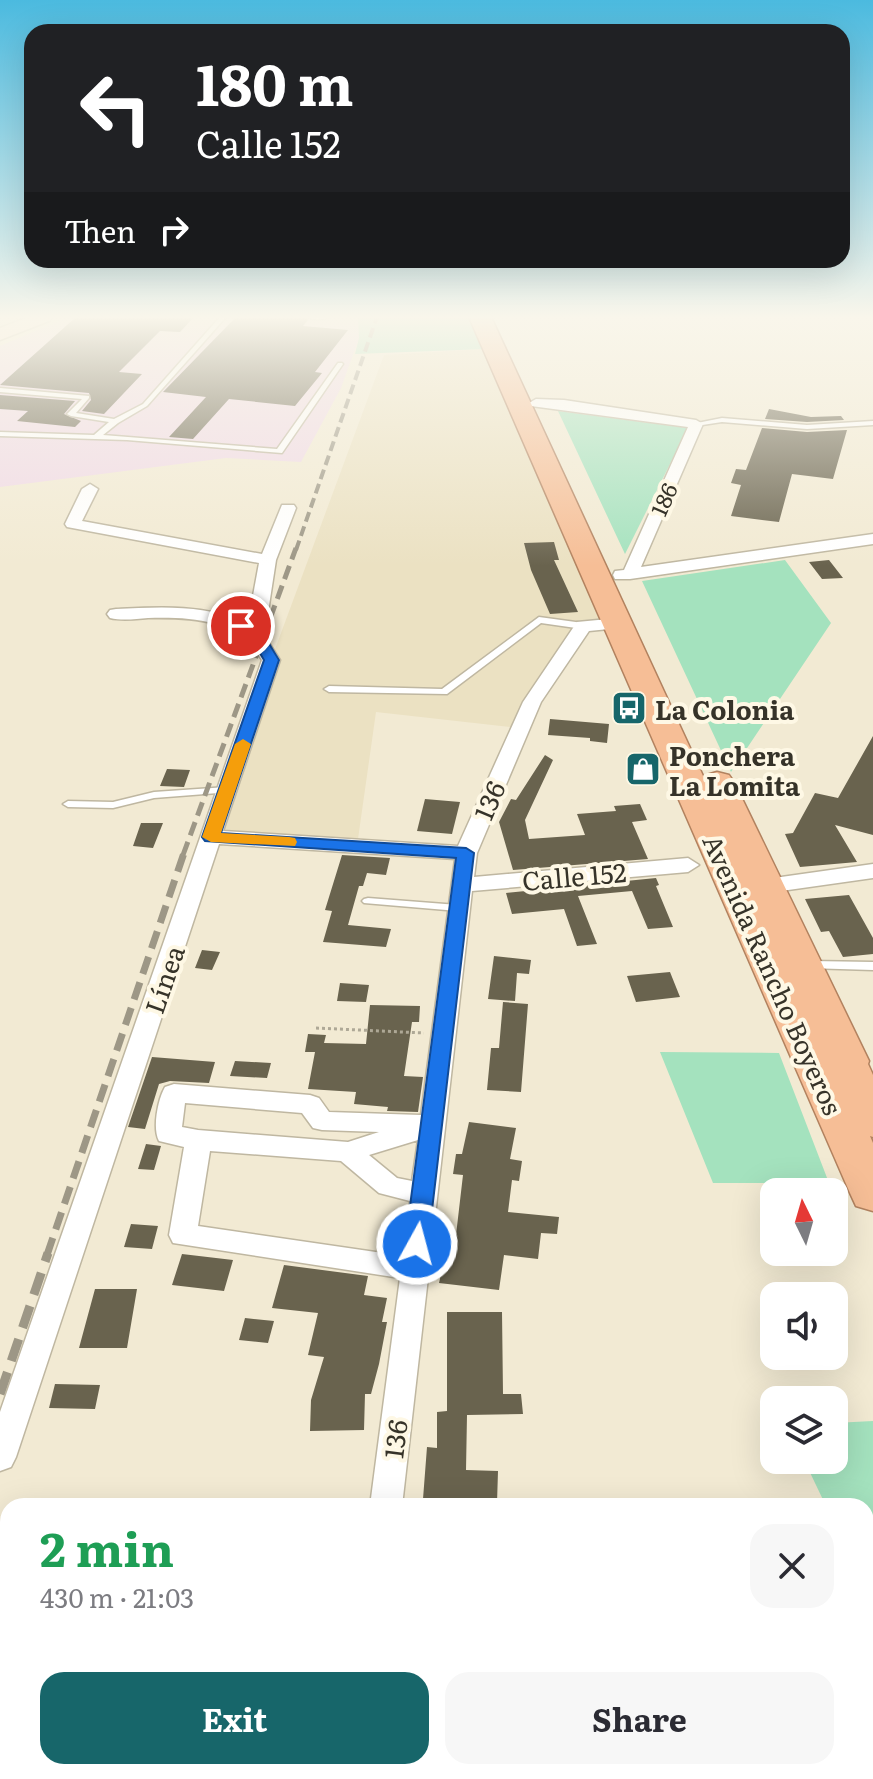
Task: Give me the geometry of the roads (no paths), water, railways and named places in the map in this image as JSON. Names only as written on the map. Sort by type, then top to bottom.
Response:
[{"type":"highway","name":"Avenida Rancho Boyeros","points":[[518,400],[873,1193]]},
{"type":"highway","name":"Avenida Rancho Boyeros","points":[[535,400],[623,575],[802,965],[860,1066]]},
{"type":"highway","name":"Avenida Rancho Boyeros","points":[[860,1066],[843,1058],[873,1121]]},
{"type":"street","points":[[536,403],[564,404],[696,424]]},
{"type":"street","name":"186","points":[[623,575],[696,424]]},
{"type":"street","points":[[90,489],[73,524],[268,560]]},
{"type":"street","points":[[116,614],[201,615],[249,629],[259,612],[268,560],[288,508]]},
{"type":"street","points":[[623,575],[873,539]]},
{"type":"street","points":[[583,626],[619,623]]},
{"type":"street","name":"136","points":[[387,1498],[466,853],[532,702],[583,626]]},
{"type":"street","name":"Línea","points":[[0,1457],[271,660],[249,629]]},
{"type":"street","points":[[211,837],[466,853]]},
{"type":"street","name":"Calle 152","points":[[460,896],[688,865]]},
{"type":"street","points":[[767,886],[873,871]]},
{"type":"street","points":[[174,1093],[310,1104],[322,1121],[431,1125],[348,1152],[198,1140],[168,1134],[174,1093]]},
{"type":"street","points":[[198,1140],[183,1235],[413,1269]]},
{"type":"street","points":[[348,1152],[389,1186],[423,1194]]},
{"type":"lane","points":[[84,400],[71,414],[115,421]]},
{"type":"lane","points":[[96,437],[149,400]]},
{"type":"lane","points":[[0,434],[96,437],[279,451],[315,400]]},
{"type":"lane","points":[[696,424],[722,420],[807,427],[873,423]]},
{"type":"lane","points":[[329,689],[444,692],[539,620],[583,626]]},
{"type":"lane","points":[[68,804],[113,805],[154,795],[227,790]]},
{"type":"lane","points":[[368,901],[460,896]]},
{"type":"lane","points":[[802,965],[873,966]]},
{"type":"railway","points":[[296,550],[348,400]]},
{"type":"railway","points":[[183,855],[296,548]]},
{"type":"railway","points":[[47,1255],[184,853]]},
{"type":"railway","points":[[0,1394],[48,1253]]},
{"type":"place","name":"La Colonia","points":[[629,708]]},
{"type":"place","name":"Ponchera La Lomita","points":[[643,769]]}]
